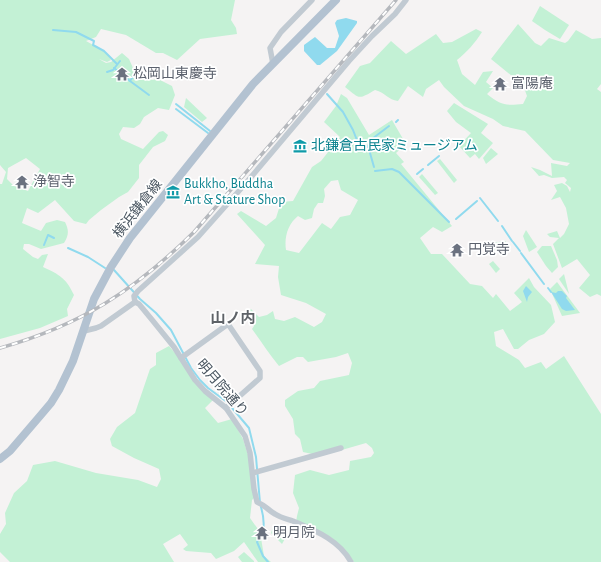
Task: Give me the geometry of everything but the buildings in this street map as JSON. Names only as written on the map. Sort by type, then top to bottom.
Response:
[{"type":"main road","name":"横浜鎌倉線","points":[[0,459],[10,451],[51,403],[67,373],[84,331],[94,299],[111,267],[130,238],[250,89],[336,0]]},
{"type":"street","points":[[273,64],[270,48],[272,43],[312,0]]},
{"type":"street","points":[[84,331],[101,326],[136,297],[198,237],[349,61],[395,14],[406,0]]},
{"type":"street","name":"明月院通り","points":[[136,297],[139,304],[153,321],[184,355],[200,386],[228,406],[245,436],[257,473],[256,500],[276,514],[319,532],[329,538],[338,545],[351,562]]},
{"type":"street","points":[[184,355],[228,324],[260,371],[260,378],[228,406]]},
{"type":"street","points":[[257,473],[341,448]]},
{"type":"green space","points":[[0,0],[235,0],[231,20],[236,28],[237,34],[200,39],[177,60],[163,53],[156,53],[126,35],[101,29],[96,37],[86,41],[107,54],[111,60],[107,62],[99,59],[106,63],[111,62],[122,53],[129,59],[133,68],[152,80],[158,79],[172,86],[175,95],[169,110],[158,108],[144,117],[140,124],[134,128],[123,127],[119,134],[121,139],[143,149],[159,132],[163,131],[168,135],[165,141],[153,147],[139,165],[139,178],[128,192],[101,210],[86,224],[74,221],[55,200],[38,213],[27,208],[22,223],[41,231],[46,223],[57,220],[65,222],[68,232],[64,243],[41,249],[29,244],[24,244],[23,249],[38,259],[42,255],[48,254],[43,267],[62,278],[74,295],[67,309],[68,316],[40,328],[0,339],[0,184],[2,184],[6,172],[0,165]],"holes":[[[26,158],[40,169],[28,191],[14,186],[7,179],[8,168]]]},
{"type":"green space","points":[[540,6],[569,25],[560,39],[532,21]]},
{"type":"green space","points":[[518,24],[535,43],[541,46],[549,38],[565,43],[576,30],[592,39],[601,38],[601,84],[597,89],[601,92],[601,296],[597,294],[590,297],[579,288],[590,275],[577,259],[562,268],[553,244],[559,238],[550,237],[547,234],[557,231],[560,238],[564,234],[569,224],[566,208],[560,197],[551,200],[557,191],[554,185],[562,183],[567,186],[570,192],[571,188],[565,183],[567,180],[564,177],[552,178],[544,175],[539,176],[531,167],[552,176],[551,163],[567,166],[570,163],[553,160],[525,131],[503,126],[493,119],[464,106],[444,87],[439,80],[426,89],[423,97],[408,86],[398,101],[375,90],[362,97],[359,97],[345,87],[360,66],[370,63],[391,41],[406,54],[436,34],[443,43],[452,42],[476,29],[482,32],[471,47],[457,60],[462,74],[475,85],[483,72],[493,71],[486,82],[493,88],[487,94],[504,104],[523,104],[527,96],[523,85],[491,59]]},
{"type":"green space","points":[[341,94],[347,98],[369,135],[392,120],[406,144],[396,153],[404,162],[401,164],[452,226],[442,232],[433,227],[420,238],[431,254],[442,254],[470,284],[482,286],[493,298],[496,294],[510,311],[522,302],[514,293],[529,278],[534,287],[551,305],[555,322],[544,334],[529,340],[518,349],[514,349],[503,329],[494,332],[496,346],[519,360],[525,368],[541,362],[546,369],[564,356],[601,414],[601,562],[354,562],[348,554],[329,536],[296,522],[299,508],[293,493],[295,475],[310,470],[329,475],[349,470],[350,461],[371,457],[374,453],[372,448],[366,443],[321,456],[303,452],[300,439],[295,434],[293,419],[285,406],[285,400],[298,391],[314,388],[320,381],[349,375],[352,363],[348,353],[336,357],[308,362],[303,357],[297,357],[279,366],[275,361],[252,329],[254,326],[248,312],[251,309],[259,317],[267,315],[273,311],[275,319],[284,321],[295,317],[314,327],[322,322],[326,314],[306,303],[281,295],[278,277],[279,266],[255,264],[265,245],[237,214],[241,211],[266,226],[276,218],[281,202],[293,201],[312,167],[321,161],[340,137],[324,122],[336,106]],"holes":[[[338,180],[341,190],[358,200],[350,215],[340,217],[331,229],[322,223],[299,253],[286,250],[286,240],[289,227],[295,219],[298,216],[305,220],[312,218],[314,209],[318,203],[323,203],[325,196],[324,189],[331,181]]]},
{"type":"green space","points":[[186,98],[207,118],[202,122],[184,107]]},
{"type":"green space","points":[[454,103],[488,124],[481,133],[493,143],[479,159],[475,154],[470,158],[459,146],[471,133],[456,122],[447,111]]},
{"type":"green space","points":[[491,148],[498,154],[486,164],[483,158]]},
{"type":"green space","points":[[440,159],[457,180],[454,183],[437,161]]},
{"type":"green space","points":[[422,174],[438,193],[435,195],[419,177]]},
{"type":"green space","points":[[526,230],[537,247],[529,252],[523,236]]},
{"type":"green space","points":[[506,242],[492,252],[486,244]]},
{"type":"green space","points":[[542,246],[551,246],[557,260],[558,267],[552,273],[537,252]]},
{"type":"green space","points":[[493,261],[500,269],[496,273],[489,264]]},
{"type":"green space","points":[[564,274],[569,294],[559,279]]},
{"type":"green space","points":[[557,282],[580,313],[562,316],[550,289]]},
{"type":"green space","points":[[169,346],[214,399],[205,408],[218,423],[232,419],[243,439],[255,476],[256,496],[252,500],[250,518],[260,532],[264,556],[271,562],[258,562],[244,542],[234,551],[216,559],[211,553],[186,551],[183,549],[188,545],[180,534],[163,544],[174,562],[10,562],[0,552],[0,534],[6,524],[5,513],[14,493],[27,481],[33,465],[55,461],[96,473],[138,480],[157,487],[161,479],[159,469],[112,446],[110,439],[117,427],[135,413],[150,369],[156,365],[156,353]]},
{"type":"green space","points":[[273,527],[287,535],[282,544],[271,533]]},
{"type":"green space","points":[[244,552],[254,562],[242,562],[238,557]]},
{"type":"water","points":[[346,18],[357,21],[357,23],[337,51],[320,65],[317,65],[304,51],[304,45],[315,37],[327,48],[335,48],[339,36],[335,23],[337,20]]},
{"type":"water","points":[[526,286],[532,292],[528,297],[527,302],[523,291]]},
{"type":"water","points":[[558,291],[562,291],[567,296],[566,298],[575,310],[566,311],[562,309],[551,292],[556,293]]},
{"type":"waterway","points":[[53,30],[76,32],[94,41],[93,45],[104,51],[117,64]]},
{"type":"waterway","points":[[107,72],[113,70],[120,61]]},
{"type":"waterway","points":[[114,68],[130,81]]},
{"type":"waterway","points":[[135,69],[137,71],[130,81],[149,95]]},
{"type":"waterway","points":[[327,94],[343,112],[361,148]]},
{"type":"waterway","points":[[176,104],[210,131]]},
{"type":"waterway","points":[[176,109],[208,133]]},
{"type":"waterway","points":[[372,139],[389,126]]},
{"type":"waterway","points":[[365,147],[368,146],[374,167]]},
{"type":"waterway","points":[[428,165],[439,156]]},
{"type":"waterway","points":[[375,171],[392,169],[399,172],[449,222]]},
{"type":"waterway","points":[[417,174],[423,169]]},
{"type":"waterway","points":[[480,198],[498,221]]},
{"type":"waterway","points":[[456,219],[477,201]]},
{"type":"waterway","points":[[502,226],[512,241]]},
{"type":"waterway","points":[[44,245],[48,235],[54,238]]},
{"type":"waterway","points":[[513,242],[520,251]]},
{"type":"waterway","points":[[68,248],[88,257],[105,268]]},
{"type":"waterway","points":[[521,253],[544,284]]},
{"type":"waterway","points":[[114,270],[171,330],[191,368],[200,380],[227,402],[249,428],[256,457],[260,503]]},
{"type":"waterway","points":[[548,288],[551,292]]},
{"type":"waterway","points":[[261,507],[263,531],[257,542],[263,556],[268,562]]},
{"type":"railway","points":[[0,348],[29,339],[56,328],[105,304],[128,289],[172,253],[194,232],[396,0]]},
{"type":"place","name":"松岡山東慶寺","points":[[122,74]]},
{"type":"place","name":"富陽庵","points":[[500,84]]},
{"type":"place","name":"北鎌倉古民家ミュージアム","points":[[300,146]]},
{"type":"place","name":"浄智寺","points":[[22,182]]},
{"type":"place","name":"Bukkho, Buddha Art & Stature Shop","points":[[173,192]]},
{"type":"place","name":"円覚寺","points":[[457,250]]},
{"type":"place","name":"明月院","points":[[262,533]]},
{"type":"district","name":"山ノ内","points":[[233,318]]}]
